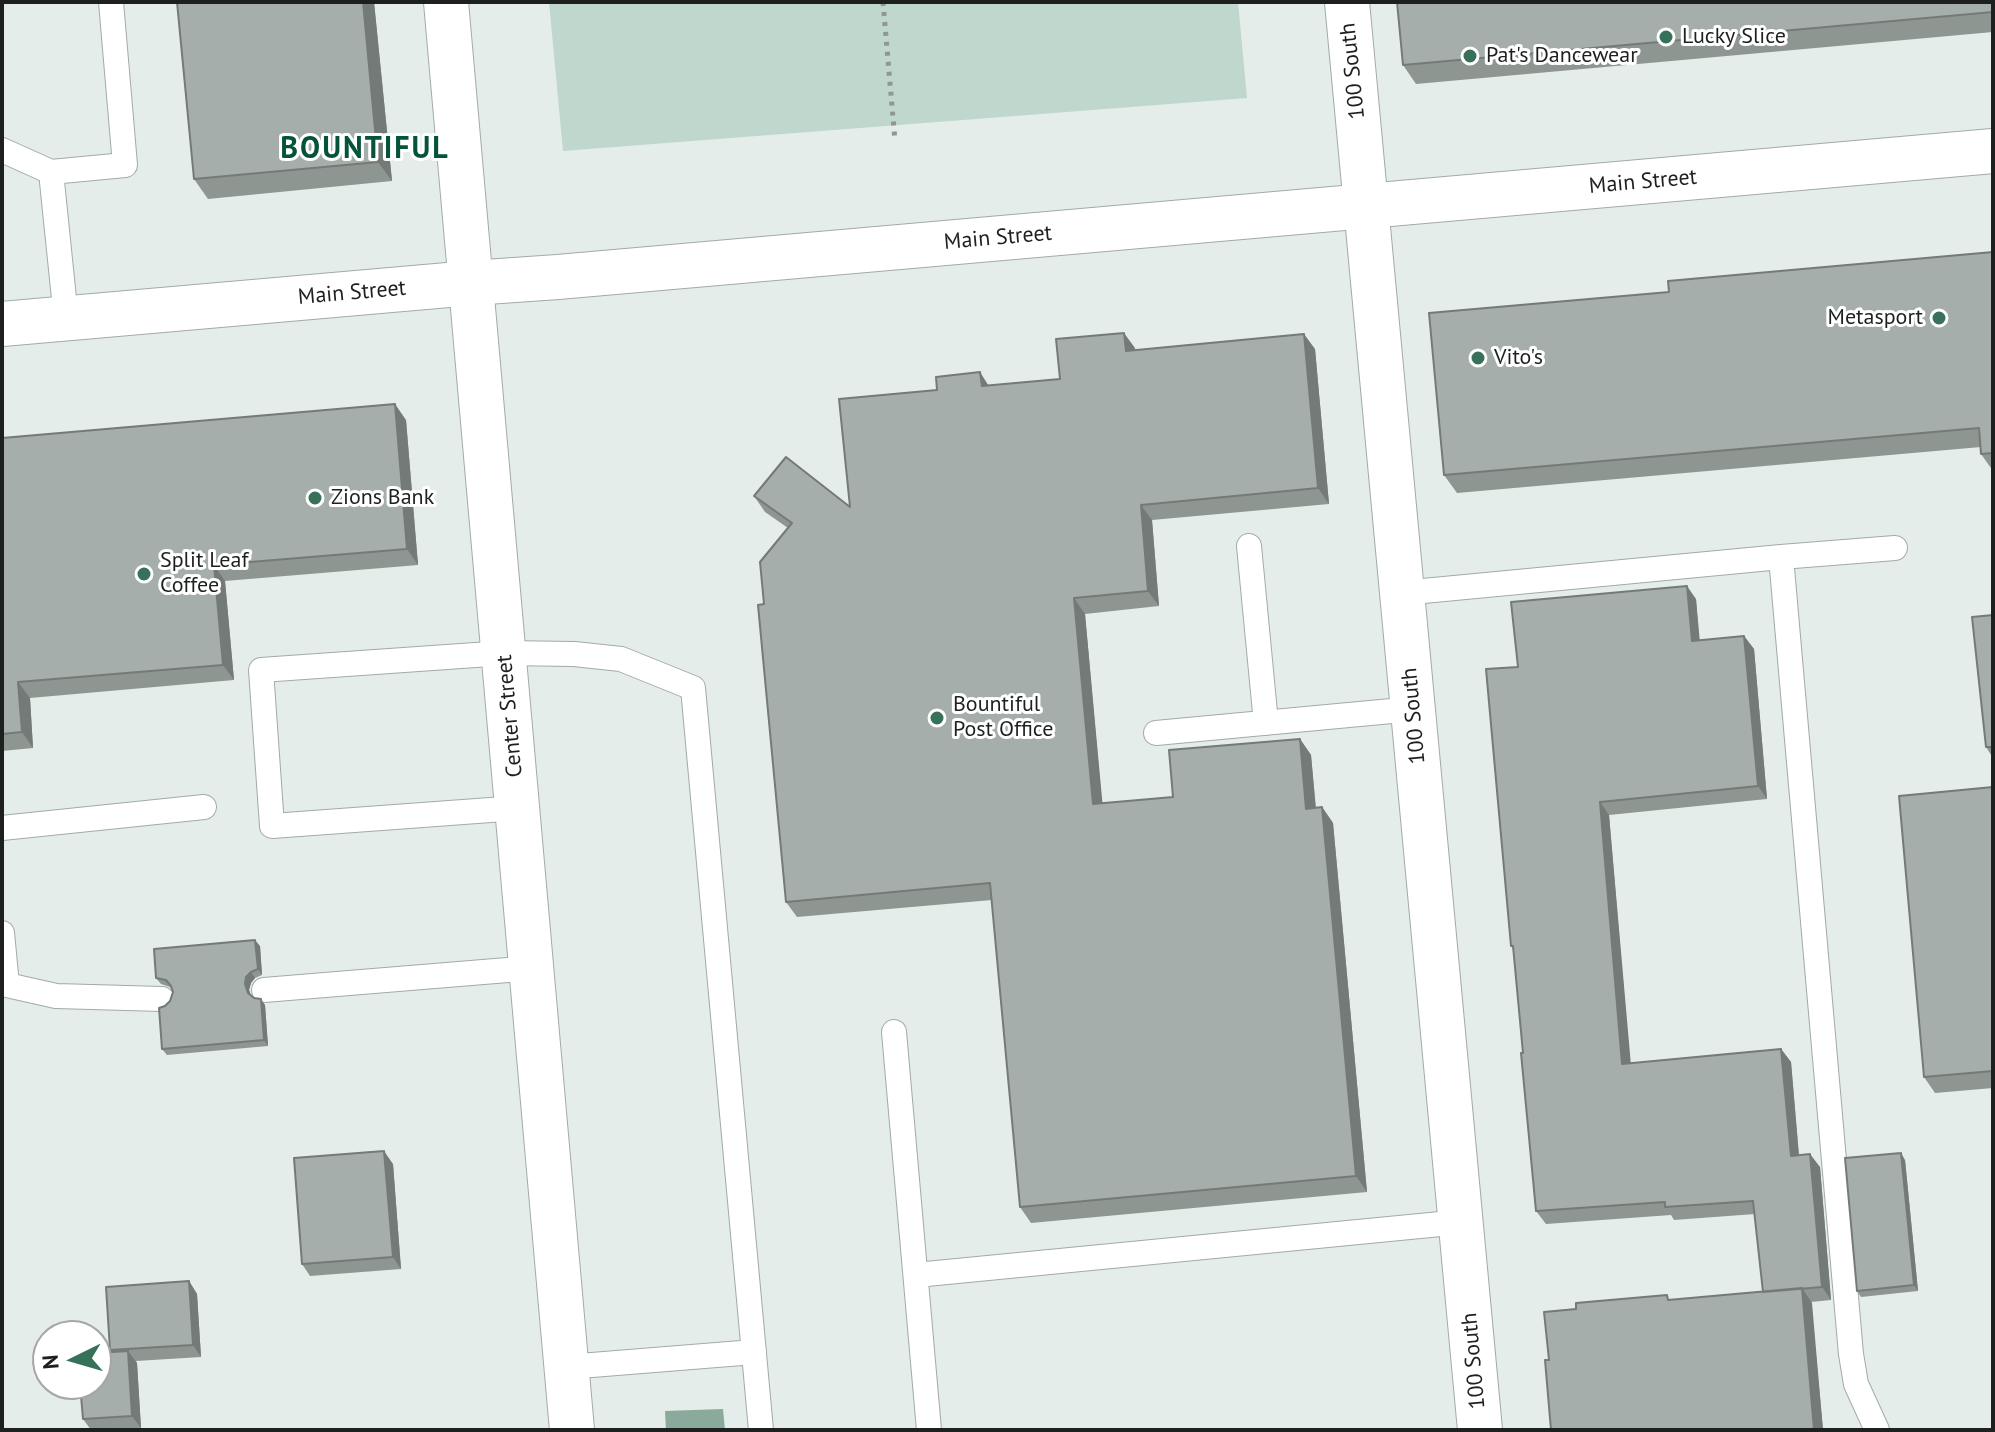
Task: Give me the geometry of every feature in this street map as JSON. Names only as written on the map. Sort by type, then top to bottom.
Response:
[{"type":"street","name":"Center Street","points":[[446,2],[572,1430]]},
{"type":"street","name":"100 South","points":[[1347,2],[1480,1430]]},
{"type":"street","name":"Main Street","points":[[2,324],[1993,151]]},
{"type":"lane","points":[[2,150],[51,172],[125,165],[111,2]]},
{"type":"lane","points":[[51,172],[66,318]]},
{"type":"lane","points":[[1249,546],[1266,723]]},
{"type":"lane","points":[[1402,593],[1895,548]]},
{"type":"lane","points":[[1781,557],[1851,1354],[1856,1384],[1877,1430]]},
{"type":"lane","points":[[518,808],[272,826],[261,670],[504,653],[574,654],[621,659],[693,688],[761,1430]]},
{"type":"lane","points":[[1156,733],[1413,709]]},
{"type":"lane","points":[[2,828],[204,807]]},
{"type":"lane","points":[[2,933],[7,985],[56,996],[162,999]]},
{"type":"lane","points":[[264,990],[532,968]]},
{"type":"lane","points":[[894,1032],[929,1430]]},
{"type":"lane","points":[[916,1275],[1461,1222]]},
{"type":"lane","points":[[567,1367],[754,1352]]},
{"type":"path","points":[[883,2],[895,141]]},
{"type":"shaded area","points":[[549,2],[1238,2],[1247,98],[563,151]]},
{"type":"shaded area","points":[[723,1409],[725,1430],[666,1430],[665,1411]]},
{"type":"building","points":[[177,2],[363,2],[378,162],[194,179]]},
{"type":"building","points":[[1397,2],[1993,2],[1993,12],[1403,65]]},
{"type":"building","points":[[1993,252],[1993,453],[1981,454],[1979,428],[1444,475],[1429,313],[1669,292],[1668,281]]},
{"type":"building","points":[[1124,333],[1126,351],[1304,334],[1318,488],[1141,505],[1148,591],[1074,598],[1093,804],[1173,797],[1169,750],[1300,739],[1306,809],[1322,807],[1356,1176],[1020,1207],[990,883],[786,902],[758,605],[764,604],[760,562],[792,523],[754,496],[786,457],[850,507],[839,399],[937,390],[936,377],[980,372],[982,386],[1060,379],[1056,339]]},
{"type":"building","points":[[395,404],[407,549],[214,565],[223,665],[18,682],[22,732],[2,734],[2,438]]},
{"type":"building","points":[[1687,586],[1692,641],[1744,636],[1758,786],[1600,802],[1622,1064],[1781,1049],[1791,1156],[1810,1154],[1822,1287],[1763,1292],[1753,1201],[1665,1207],[1665,1202],[1536,1211],[1486,669],[1518,667],[1511,602]]},
{"type":"building","points":[[1993,615],[1993,747],[1986,747],[1972,617]]},
{"type":"building","points":[[1993,787],[1993,1071],[1924,1077],[1899,796]]},
{"type":"building","points":[[255,940],[258,969],[246,977],[245,984],[248,993],[261,999],[264,1040],[162,1049],[159,1008],[170,1001],[173,992],[166,980],[156,978],[154,949]]},
{"type":"building","points":[[384,1151],[393,1257],[302,1264],[294,1158]]},
{"type":"building","points":[[1901,1153],[1914,1285],[1857,1291],[1845,1158]]},
{"type":"building","points":[[189,1281],[193,1345],[112,1350],[112,1320],[108,1320],[106,1287]]},
{"type":"building","points":[[1802,1288],[1814,1430],[1551,1430],[1544,1312],[1576,1309],[1576,1303],[1667,1295],[1668,1300]]},
{"type":"building","points":[[128,1351],[132,1416],[83,1419],[81,1400],[112,1400],[112,1352]]},
{"type":"place","name":"Lucky Slice","points":[[1666,37]]},
{"type":"place","name":"Pat's Dancewear","points":[[1470,56]]},
{"type":"place","name":"Metasport","points":[[1939,318]]},
{"type":"place","name":"Vito's","points":[[1478,358]]},
{"type":"place","name":"Zions Bank","points":[[315,498]]},
{"type":"place","name":"Split Leaf Coffee","points":[[144,574]]},
{"type":"place","name":"Bountiful Post Office","points":[[937,718]]},
{"type":"district","name":"BOUNTIFUL","points":[[365,149]]}]
